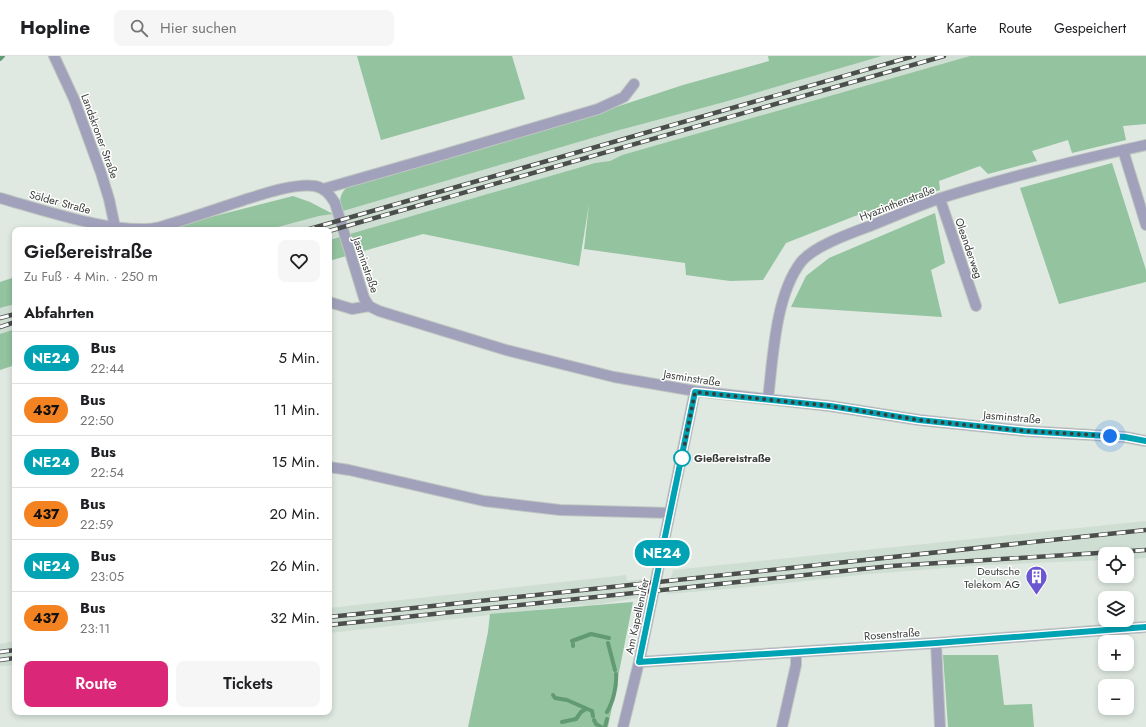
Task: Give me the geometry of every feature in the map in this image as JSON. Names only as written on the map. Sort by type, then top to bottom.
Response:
[{"type":"street","name":"Landskroner Straße","points":[[54,56],[77,106],[105,186],[114,227]]},
{"type":"street","points":[[158,227],[263,194],[284,189],[305,186],[315,186],[324,189],[428,160],[598,109],[624,97],[634,84]]},
{"type":"street","name":"Hyazinthenstraße","points":[[768,399],[775,337],[782,302],[801,261],[820,247],[843,236],[940,199],[1034,172],[1146,145]]},
{"type":"street","points":[[1123,150],[1146,225]]},
{"type":"street","name":"Jasminstraße","points":[[324,189],[330,195],[334,203],[364,298],[369,306],[379,311],[506,350],[614,377],[695,392],[830,406],[919,420],[1025,431],[1125,437],[1146,441]]},
{"type":"street","name":"Sölder Straße","points":[[0,198],[64,216],[114,227]]},
{"type":"street","name":"Oleanderweg","points":[[940,199],[976,306]]},
{"type":"street","points":[[332,303],[352,309],[369,306]]},
{"type":"street","name":"Am Kapellenufer","points":[[623,727],[639,662],[695,392]]},
{"type":"street","points":[[332,467],[484,501],[560,510],[670,513]]},
{"type":"street","name":"Rosenstraße","points":[[639,662],[936,643],[1146,627]]},
{"type":"street","points":[[936,643],[940,727]]},
{"type":"street","points":[[782,727],[796,665],[796,652]]},
{"type":"shaded area","points":[[882,56],[970,56],[622,155],[610,161],[595,163],[349,234],[343,211],[616,131],[728,101]]},
{"type":"shaded area","points":[[333,214],[340,236],[332,238],[332,227],[278,227],[319,216]]},
{"type":"shaded area","points":[[12,305],[12,330],[0,334],[0,308]]},
{"type":"shaded area","points":[[1146,521],[1146,558],[1134,559],[1134,547],[1098,547],[1098,560],[985,565],[870,574],[667,594],[673,570]]},
{"type":"shaded area","points":[[626,575],[627,581],[642,579],[638,598],[588,606],[580,605],[332,633],[332,608]]},
{"type":"shaded area","points":[[12,642],[12,665],[0,666],[0,644]]},
{"type":"green space","points":[[357,56],[512,56],[525,99],[381,140]]},
{"type":"green space","points":[[768,56],[882,56],[728,101],[616,131],[343,211],[340,201],[346,188],[601,112],[683,85],[769,61]]},
{"type":"green space","points":[[970,56],[1146,56],[1146,124],[1123,126],[1126,140],[1072,153],[1068,140],[1032,151],[1037,161],[988,174],[980,166],[939,181],[940,190],[855,216],[786,243],[763,280],[730,281],[686,275],[685,263],[584,249],[589,204],[579,266],[423,234],[332,260],[332,239],[595,163],[610,161],[622,155]]},
{"type":"green space","points":[[1112,163],[1146,270],[1146,282],[1059,304],[1020,188]]},
{"type":"green space","points":[[293,196],[310,202],[333,214],[319,216],[278,227],[172,227]]},
{"type":"green space","points":[[935,213],[945,263],[931,270],[942,317],[791,307],[806,276],[829,258]]},
{"type":"green space","points":[[12,278],[12,305],[0,308],[0,282]]},
{"type":"green space","points":[[12,330],[12,366],[0,370],[0,334]]},
{"type":"green space","points":[[633,602],[608,727],[468,727],[488,632],[490,614]]},
{"type":"green space","points":[[943,655],[998,655],[1004,705],[1032,704],[1034,727],[948,727]]},
{"type":"waterway","points":[[0,59],[3,56]]},
{"type":"waterway","points":[[572,641],[591,634],[609,638]]},
{"type":"waterway","points":[[608,643],[615,670]]},
{"type":"waterway","points":[[607,712],[614,694],[616,674]]},
{"type":"waterway","points":[[553,695],[555,698],[567,700],[592,711],[593,716]]},
{"type":"waterway","points":[[562,722],[576,719],[581,712],[586,709]]},
{"type":"waterway","points":[[605,727],[607,719]]},
{"type":"waterway","points":[[594,720],[596,724],[601,727]]},
{"type":"railway","points":[[316,227],[914,56]]},
{"type":"railway","points":[[332,230],[944,56]]},
{"type":"railway","points":[[0,318],[12,315]]},
{"type":"railway","points":[[0,327],[12,323]]},
{"type":"railway","points":[[332,617],[1146,530]]},
{"type":"railway","points":[[332,625],[891,566],[1146,550]]},
{"type":"railway","points":[[0,652],[12,650]]},
{"type":"railway","points":[[0,660],[12,658]]},
{"type":"bus line","name":"NE24","points":[[1146,441],[1125,437],[1025,431],[919,420],[830,406],[695,392],[639,662],[936,643],[1146,627]]},
{"type":"place","name":"Gießereistraße","points":[[682,458]]},
{"type":"place","name":"Deutsche Telekom AG","points":[[1036,596]]},
{"type":"route","points":[[682,458],[695,392],[830,406],[919,420],[1025,431],[1110,436]]}]
